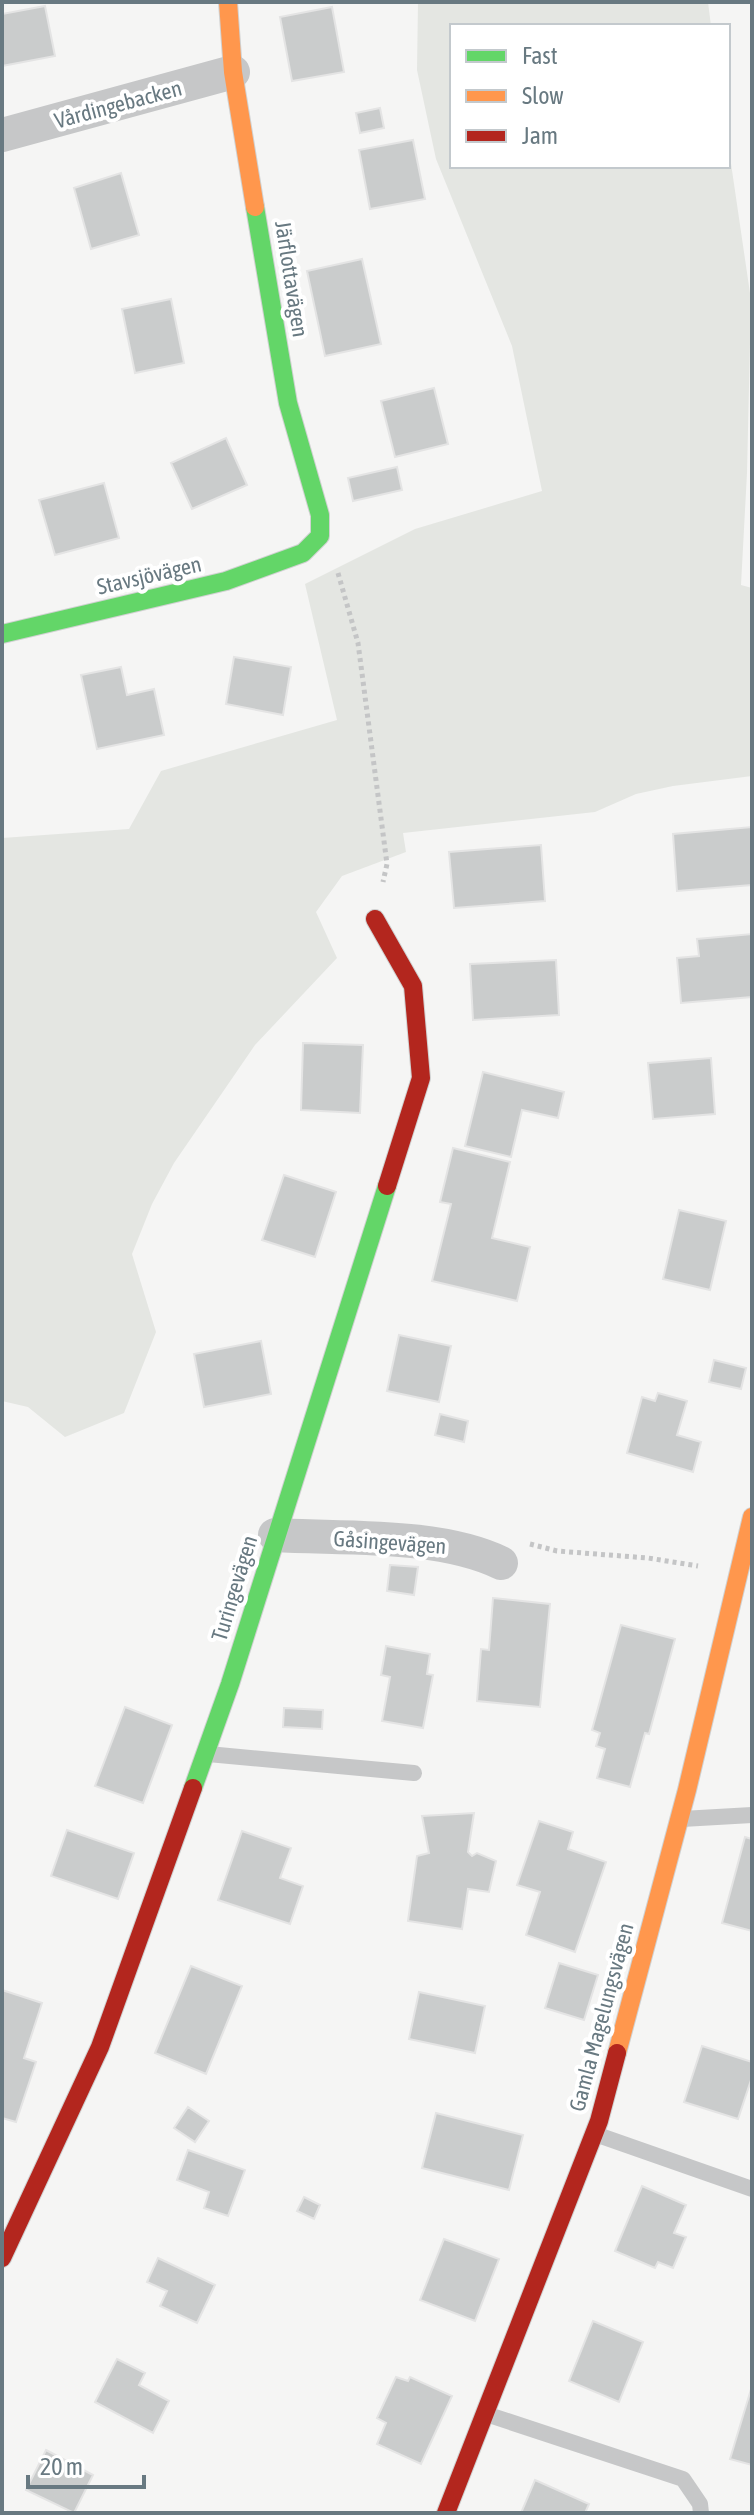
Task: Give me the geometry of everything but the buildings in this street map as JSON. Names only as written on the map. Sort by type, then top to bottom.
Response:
[{"type":"street","name":"Järflottavägen","points":[[228,2],[233,72],[288,403],[320,515],[320,536]]},
{"type":"street","name":"Vårdingebacken","points":[[2,135],[233,72]]},
{"type":"street","name":"Stavsjövägen","points":[[2,634],[226,581],[303,553],[320,536]]},
{"type":"street","name":"Turingevägen","points":[[2,2258],[100,2047],[206,1754],[421,1078],[413,986],[375,919]]},
{"type":"street","name":"Gamla Magelungsvägen","points":[[446,2513],[594,2134],[679,1819],[752,1517]]},
{"type":"street","name":"Gåsingevägen","points":[[275,1535],[436,1543],[476,1551],[501,1563]]},
{"type":"lane","points":[[206,1754],[414,1773]]},
{"type":"lane","points":[[679,1819],[752,1815]]},
{"type":"lane","points":[[594,2134],[752,2189]]},
{"type":"lane","points":[[486,2414],[683,2479],[700,2504],[701,2513]]},
{"type":"path","points":[[320,536],[341,579],[358,643],[387,864],[375,919]]},
{"type":"path","points":[[557,1551],[648,1558],[739,1573]]},
{"type":"shaded area","points":[[418,2],[708,2],[711,24],[450,24],[450,168],[730,168],[730,157],[751,300],[741,585],[752,588],[752,776],[636,794],[595,812],[403,833],[406,852],[342,876],[316,912],[337,958],[255,1045],[174,1163],[152,1204],[132,1254],[156,1332],[124,1413],[65,1437],[28,1407],[2,1401],[2,838],[129,829],[161,771],[337,720],[305,584],[415,529],[542,491],[512,346],[436,159],[417,70]]},
{"type":"traffic: fast","points":[[2,634],[226,581],[303,553],[320,536],[320,515],[288,403],[255,207]]},
{"type":"traffic: fast","points":[[193,1788],[230,1684],[387,1186]]},
{"type":"traffic: slow","points":[[228,2],[233,72],[255,207]]},
{"type":"traffic: slow","points":[[617,2053],[687,1790],[752,1517]]},
{"type":"traffic: jam","points":[[375,919],[413,986],[421,1078],[387,1186]]},
{"type":"traffic: jam","points":[[2,2258],[100,2047],[193,1788]]},
{"type":"traffic: jam","points":[[446,2513],[599,2121],[617,2053]]}]
